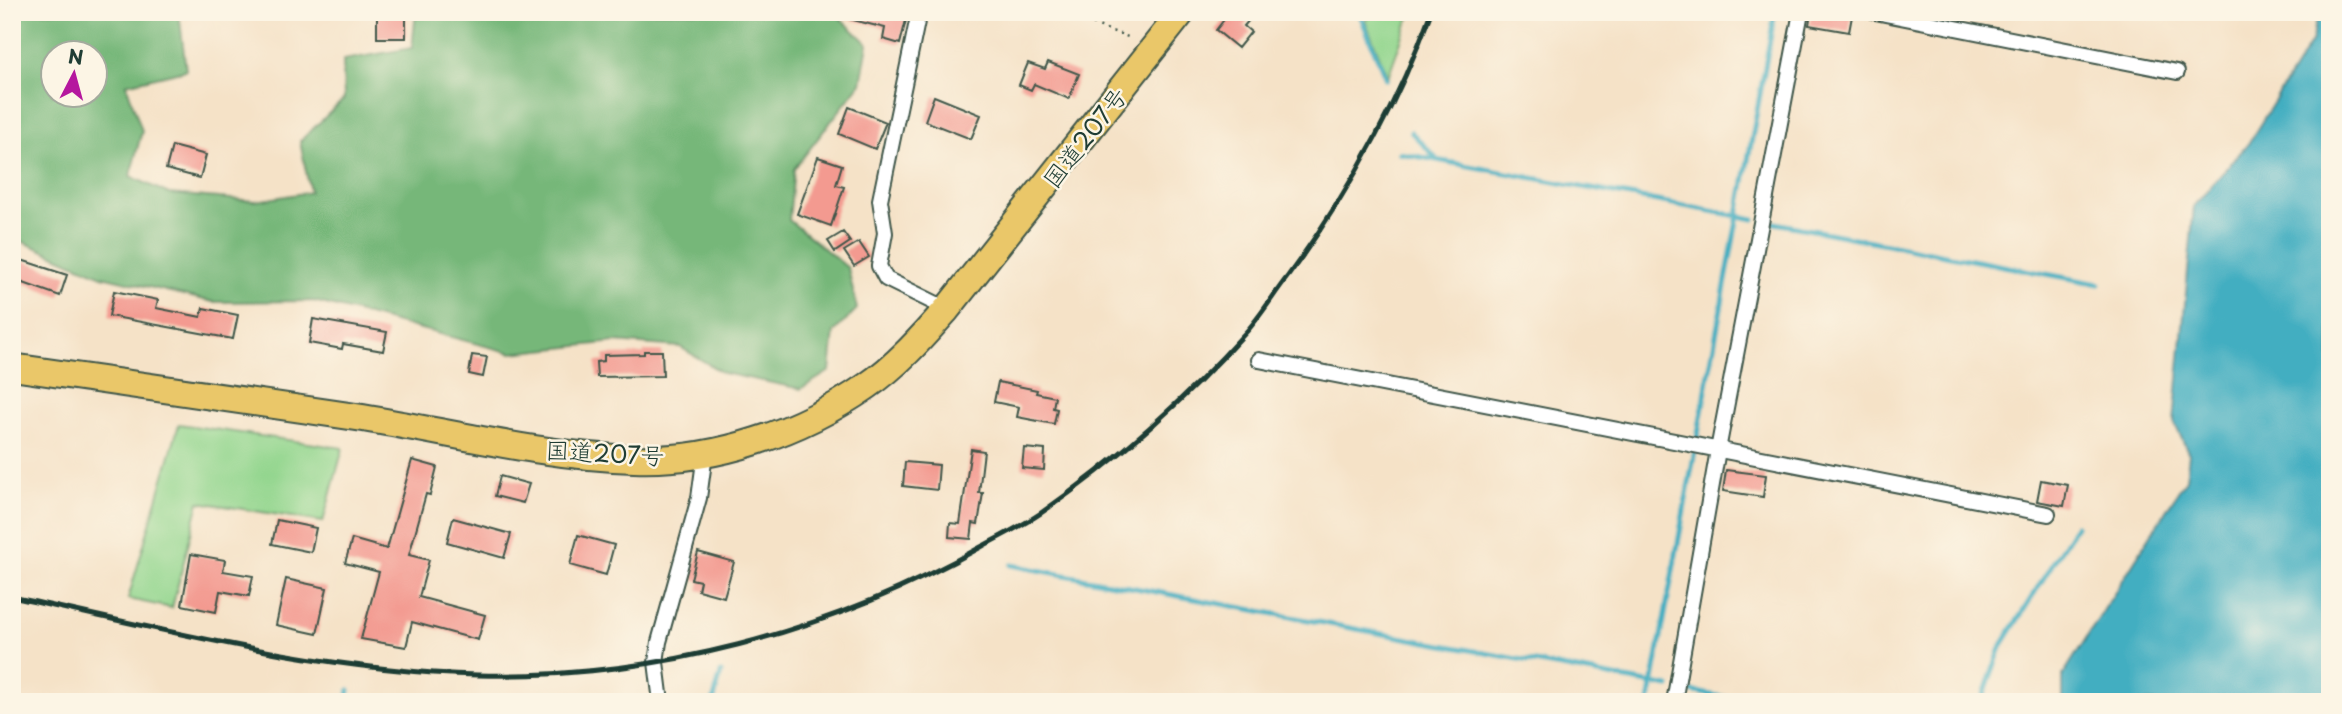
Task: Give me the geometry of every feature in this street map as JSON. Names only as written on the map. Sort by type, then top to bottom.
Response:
[{"type":"highway","name":"国道207号","points":[[12,367],[363,418],[555,452],[636,459],[705,454],[772,435],[822,415],[869,385],[912,348],[947,309],[1182,12]]},
{"type":"street","points":[[919,12],[880,200],[885,233],[879,266],[886,279],[947,309]]},
{"type":"street","points":[[1674,702],[1712,449],[1801,12]]},
{"type":"street","points":[[1875,12],[2177,72]]},
{"type":"street","points":[[1259,360],[2048,514]]},
{"type":"street","points":[[661,702],[656,662],[659,642],[699,498],[705,454]]},
{"type":"path","points":[[1060,12],[1128,37]]},
{"type":"green space","points":[[12,12],[179,12],[186,70],[126,84],[142,131],[130,176],[169,194],[256,201],[310,192],[300,141],[344,99],[343,60],[412,48],[416,12],[839,12],[838,16],[868,44],[861,83],[794,169],[789,220],[848,268],[857,309],[834,332],[830,371],[801,389],[723,373],[680,347],[615,342],[512,353],[314,301],[213,302],[102,276],[12,237]]},
{"type":"green space","points":[[1379,12],[1411,12],[1388,77],[1365,20]]},
{"type":"green space","points":[[179,424],[343,448],[323,522],[199,502],[172,608],[128,599]]},
{"type":"water","points":[[2319,12],[2330,12],[2330,702],[2063,702],[2063,675],[2186,479],[2189,454],[2174,422],[2194,206],[2248,144],[2311,42]]},
{"type":"building","points":[[377,12],[406,12],[406,38],[377,38]]},
{"type":"building","points":[[841,12],[908,12],[900,44],[883,39],[885,28],[841,17]]},
{"type":"building","points":[[1230,12],[1256,12],[1244,26],[1251,32],[1238,48],[1216,30]]},
{"type":"building","points":[[1811,12],[1852,16],[1849,32],[1809,25]]},
{"type":"building","points":[[1048,62],[1079,74],[1069,99],[1034,84],[1031,90],[1019,85],[1028,63],[1045,69]]},
{"type":"building","points":[[934,96],[981,115],[971,139],[925,121]]},
{"type":"building","points":[[849,107],[886,122],[875,149],[839,134]]},
{"type":"building","points":[[172,146],[206,155],[200,178],[166,169]]},
{"type":"building","points":[[818,157],[842,165],[836,185],[844,187],[831,226],[797,214]]},
{"type":"building","points":[[843,232],[850,242],[835,252],[828,241]]},
{"type":"building","points":[[859,242],[869,257],[854,266],[844,251]]},
{"type":"building","points":[[12,257],[67,275],[60,296],[12,279]]},
{"type":"building","points":[[114,291],[158,300],[156,308],[201,317],[203,308],[238,315],[233,339],[109,316]]},
{"type":"building","points":[[313,319],[387,332],[383,351],[343,344],[342,349],[309,343]]},
{"type":"building","points":[[644,351],[662,351],[663,376],[597,377],[596,362],[604,361],[604,355],[644,354]]},
{"type":"building","points":[[472,355],[487,357],[483,377],[469,374]]},
{"type":"building","points":[[998,382],[1037,390],[1036,393],[1055,397],[1053,408],[1057,409],[1054,424],[1017,417],[1019,407],[994,402]]},
{"type":"building","points":[[1024,448],[1045,450],[1044,470],[1022,468]]},
{"type":"building","points":[[971,449],[984,451],[979,493],[983,493],[978,524],[973,523],[971,539],[949,537],[950,523],[960,524]]},
{"type":"building","points":[[412,460],[437,467],[430,495],[426,494],[409,555],[429,560],[419,597],[485,615],[478,640],[412,622],[406,647],[361,639],[379,572],[345,563],[352,539],[387,549]]},
{"type":"building","points":[[905,462],[939,465],[937,490],[903,486]]},
{"type":"building","points":[[1726,470],[1766,475],[1763,497],[1723,491]]},
{"type":"building","points":[[500,476],[529,484],[523,503],[495,496]]},
{"type":"building","points":[[2041,480],[2068,485],[2064,506],[2037,501]]},
{"type":"building","points":[[453,518],[511,534],[504,558],[447,542]]},
{"type":"building","points":[[277,520],[316,528],[311,552],[272,544]]},
{"type":"building","points":[[578,535],[614,545],[606,575],[570,565]]},
{"type":"building","points":[[698,552],[734,562],[724,597],[698,590],[700,581],[691,579]]},
{"type":"building","points":[[191,554],[225,560],[223,571],[253,576],[249,596],[220,591],[216,612],[182,605]]},
{"type":"building","points":[[286,579],[327,588],[317,634],[276,625]]},
{"type":"waterway","points":[[1359,12],[1386,79]]},
{"type":"waterway","points":[[1649,702],[1775,12]]},
{"type":"waterway","points":[[1411,132],[1438,160]]},
{"type":"waterway","points":[[1399,153],[1754,219]]},
{"type":"waterway","points":[[1770,222],[2099,284]]},
{"type":"waterway","points":[[1984,702],[1984,694],[2002,645],[2076,526]]},
{"type":"waterway","points":[[1011,565],[1669,687]]},
{"type":"waterway","points":[[713,702],[721,673]]},
{"type":"waterway","points":[[347,702],[349,690]]},
{"type":"waterway","points":[[1685,690],[1749,702]]},
{"type":"railway","points":[[12,597],[302,657],[419,672],[478,675],[609,669],[674,659],[738,645],[863,604],[923,577],[1041,513],[1123,450],[1175,405],[1224,356],[1263,311],[1350,182],[1403,82],[1431,12]]}]
